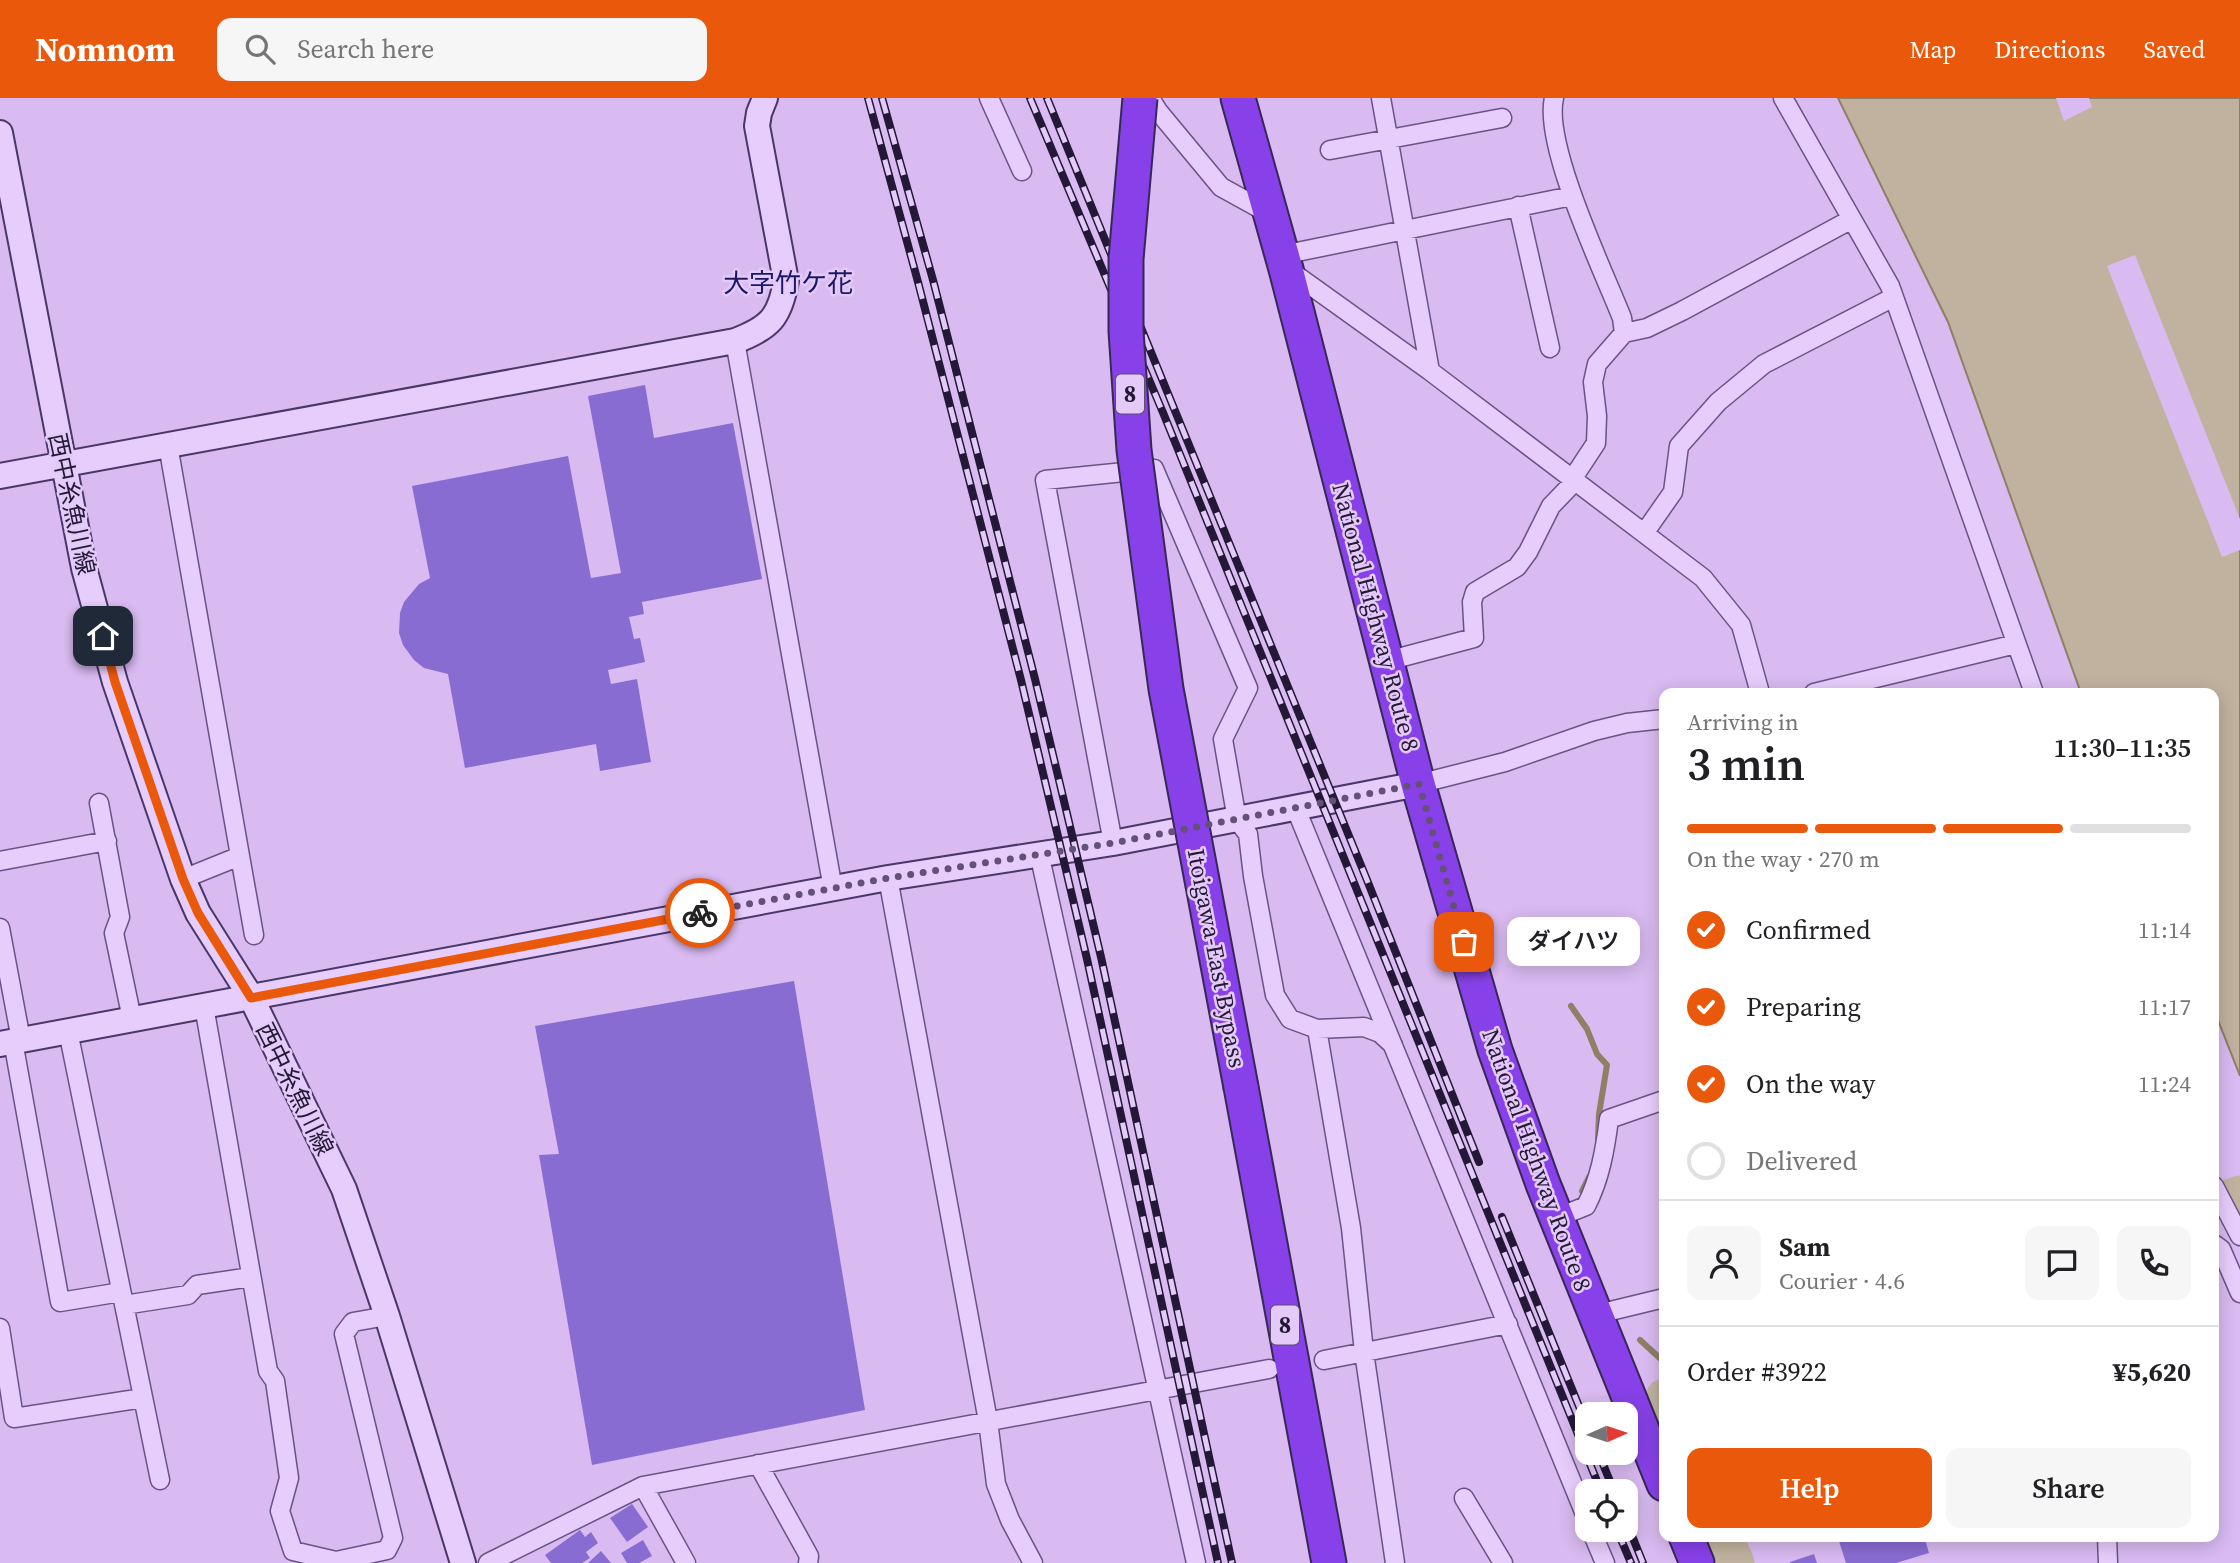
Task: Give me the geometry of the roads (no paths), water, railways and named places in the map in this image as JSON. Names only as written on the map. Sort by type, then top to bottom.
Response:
[{"type":"highway","name":"Itoigawa-East Bypass","points":[[1140,98],[1126,259],[1126,331],[1134,450],[1166,689],[1329,1563]]},
{"type":"highway","name":"National Highway Route 8","points":[[1238,98],[1284,262],[1419,784],[1495,1050],[1556,1218],[1659,1472]]},
{"type":"highway","points":[[1688,1542],[1697,1563]]},
{"type":"street","points":[[0,476],[735,341],[755,334],[771,322],[782,305],[786,281],[757,126],[765,98]]},
{"type":"street","points":[[989,98],[1022,171]]},
{"type":"street","points":[[1150,98],[1221,187],[1270,214]]},
{"type":"street","points":[[1381,98],[1430,371]]},
{"type":"street","points":[[1554,98],[1554,130],[1572,196],[1622,318],[1624,333]]},
{"type":"street","points":[[1783,98],[1894,297],[2032,688]]},
{"type":"street","points":[[1330,150],[1502,118]]},
{"type":"street","name":"西中糸魚川線","points":[[0,133],[62,464],[84,568],[115,682],[183,879],[198,913],[251,998],[344,1189],[387,1316],[463,1563]]},
{"type":"street","points":[[1284,262],[1405,228],[1572,196]]},
{"type":"street","points":[[1518,206],[1550,348]]},
{"type":"street","points":[[1387,661],[1474,638],[1472,602],[1475,592],[1517,567],[1528,552],[1551,506],[1574,479],[1596,443],[1597,416],[1592,382],[1597,364],[1624,333],[1647,328],[1682,311],[1852,219]]},
{"type":"street","points":[[1284,262],[1703,578],[1741,625],[1759,688]]},
{"type":"street","points":[[1645,532],[1673,492],[1679,446],[1718,401],[1764,364],[1894,297]]},
{"type":"street","points":[[735,341],[833,889]]},
{"type":"street","points":[[167,445],[254,935]]},
{"type":"street","points":[[1113,843],[1045,480],[1154,469],[1248,688],[1223,738],[1237,820],[1248,834],[1252,876],[1275,995],[1290,1019],[1317,1029],[1364,1027],[1380,1032],[1393,1045]]},
{"type":"street","points":[[1835,688],[2016,644]]},
{"type":"street","points":[[11,1041],[888,878],[1113,843],[1296,809],[1419,784],[1505,762],[1594,731],[1627,723],[1659,720]]},
{"type":"street","points":[[99,803],[120,917],[114,933],[132,1019]]},
{"type":"street","points":[[1296,809],[1575,1489]]},
{"type":"street","points":[[0,861],[107,841]]},
{"type":"street","points":[[1038,853],[1196,1563]]},
{"type":"street","points":[[183,879],[240,856]]},
{"type":"street","points":[[888,878],[988,1421],[996,1484],[1029,1562]]},
{"type":"street","points":[[0,928],[11,1041],[60,1302],[188,1295],[197,1286],[251,1277]]},
{"type":"street","points":[[204,1006],[268,1371],[275,1381],[289,1478],[280,1511],[293,1550],[336,1561],[387,1550],[393,1538],[344,1334],[353,1322],[387,1316]]},
{"type":"street","points":[[1317,1029],[1351,1228],[1364,1352],[1395,1563]]},
{"type":"street","points":[[68,1031],[160,1480]]},
{"type":"street","points":[[1556,1218],[1586,1206],[1604,1158],[1609,1119],[1659,1102]]},
{"type":"street","points":[[2219,1196],[2238,1232]]},
{"type":"street","points":[[2219,1248],[2240,1293]]},
{"type":"street","points":[[1594,1315],[1659,1299]]},
{"type":"street","points":[[1324,1360],[1508,1324]]},
{"type":"street","points":[[0,1328],[14,1418],[143,1398]]},
{"type":"street","points":[[488,1563],[643,1486],[1269,1369]]},
{"type":"street","points":[[758,1464],[809,1556],[808,1563]]},
{"type":"street","points":[[643,1486],[686,1563]]},
{"type":"street","points":[[1464,1498],[1503,1563]]},
{"type":"street","points":[[1596,1542],[1605,1563]]},
{"type":"street","points":[[2107,1542],[2108,1563]]},
{"type":"waterway","points":[[1571,1006],[1587,1029],[1597,1054],[1607,1065],[1598,1139]]},
{"type":"waterway","points":[[1582,1191],[1589,1177]]},
{"type":"waterway","points":[[2219,1201],[2240,1194]]},
{"type":"waterway","points":[[1640,1340],[1659,1357]]},
{"type":"waterway","points":[[1727,1542],[1736,1563]]},
{"type":"railway","points":[[868,98],[1021,680],[1087,959],[1218,1563]]},
{"type":"railway","points":[[882,98],[933,280],[1035,679],[1101,957],[1232,1563]]},
{"type":"railway","points":[[1030,98],[1164,415],[1596,1479]]},
{"type":"railway","points":[[1047,98],[1367,880],[1479,1162]]},
{"type":"railway","points":[[1502,1217],[1577,1402]]},
{"type":"railway","points":[[1603,1465],[1609,1479]]},
{"type":"railway","points":[[1622,1542],[1631,1563]]},
{"type":"railway","points":[[1634,1542],[1643,1563]]},
{"type":"place","name":"ダイハツ","points":[[1464,942]]},
{"type":"district","name":"大字竹ケ花","points":[[788,283]]}]
